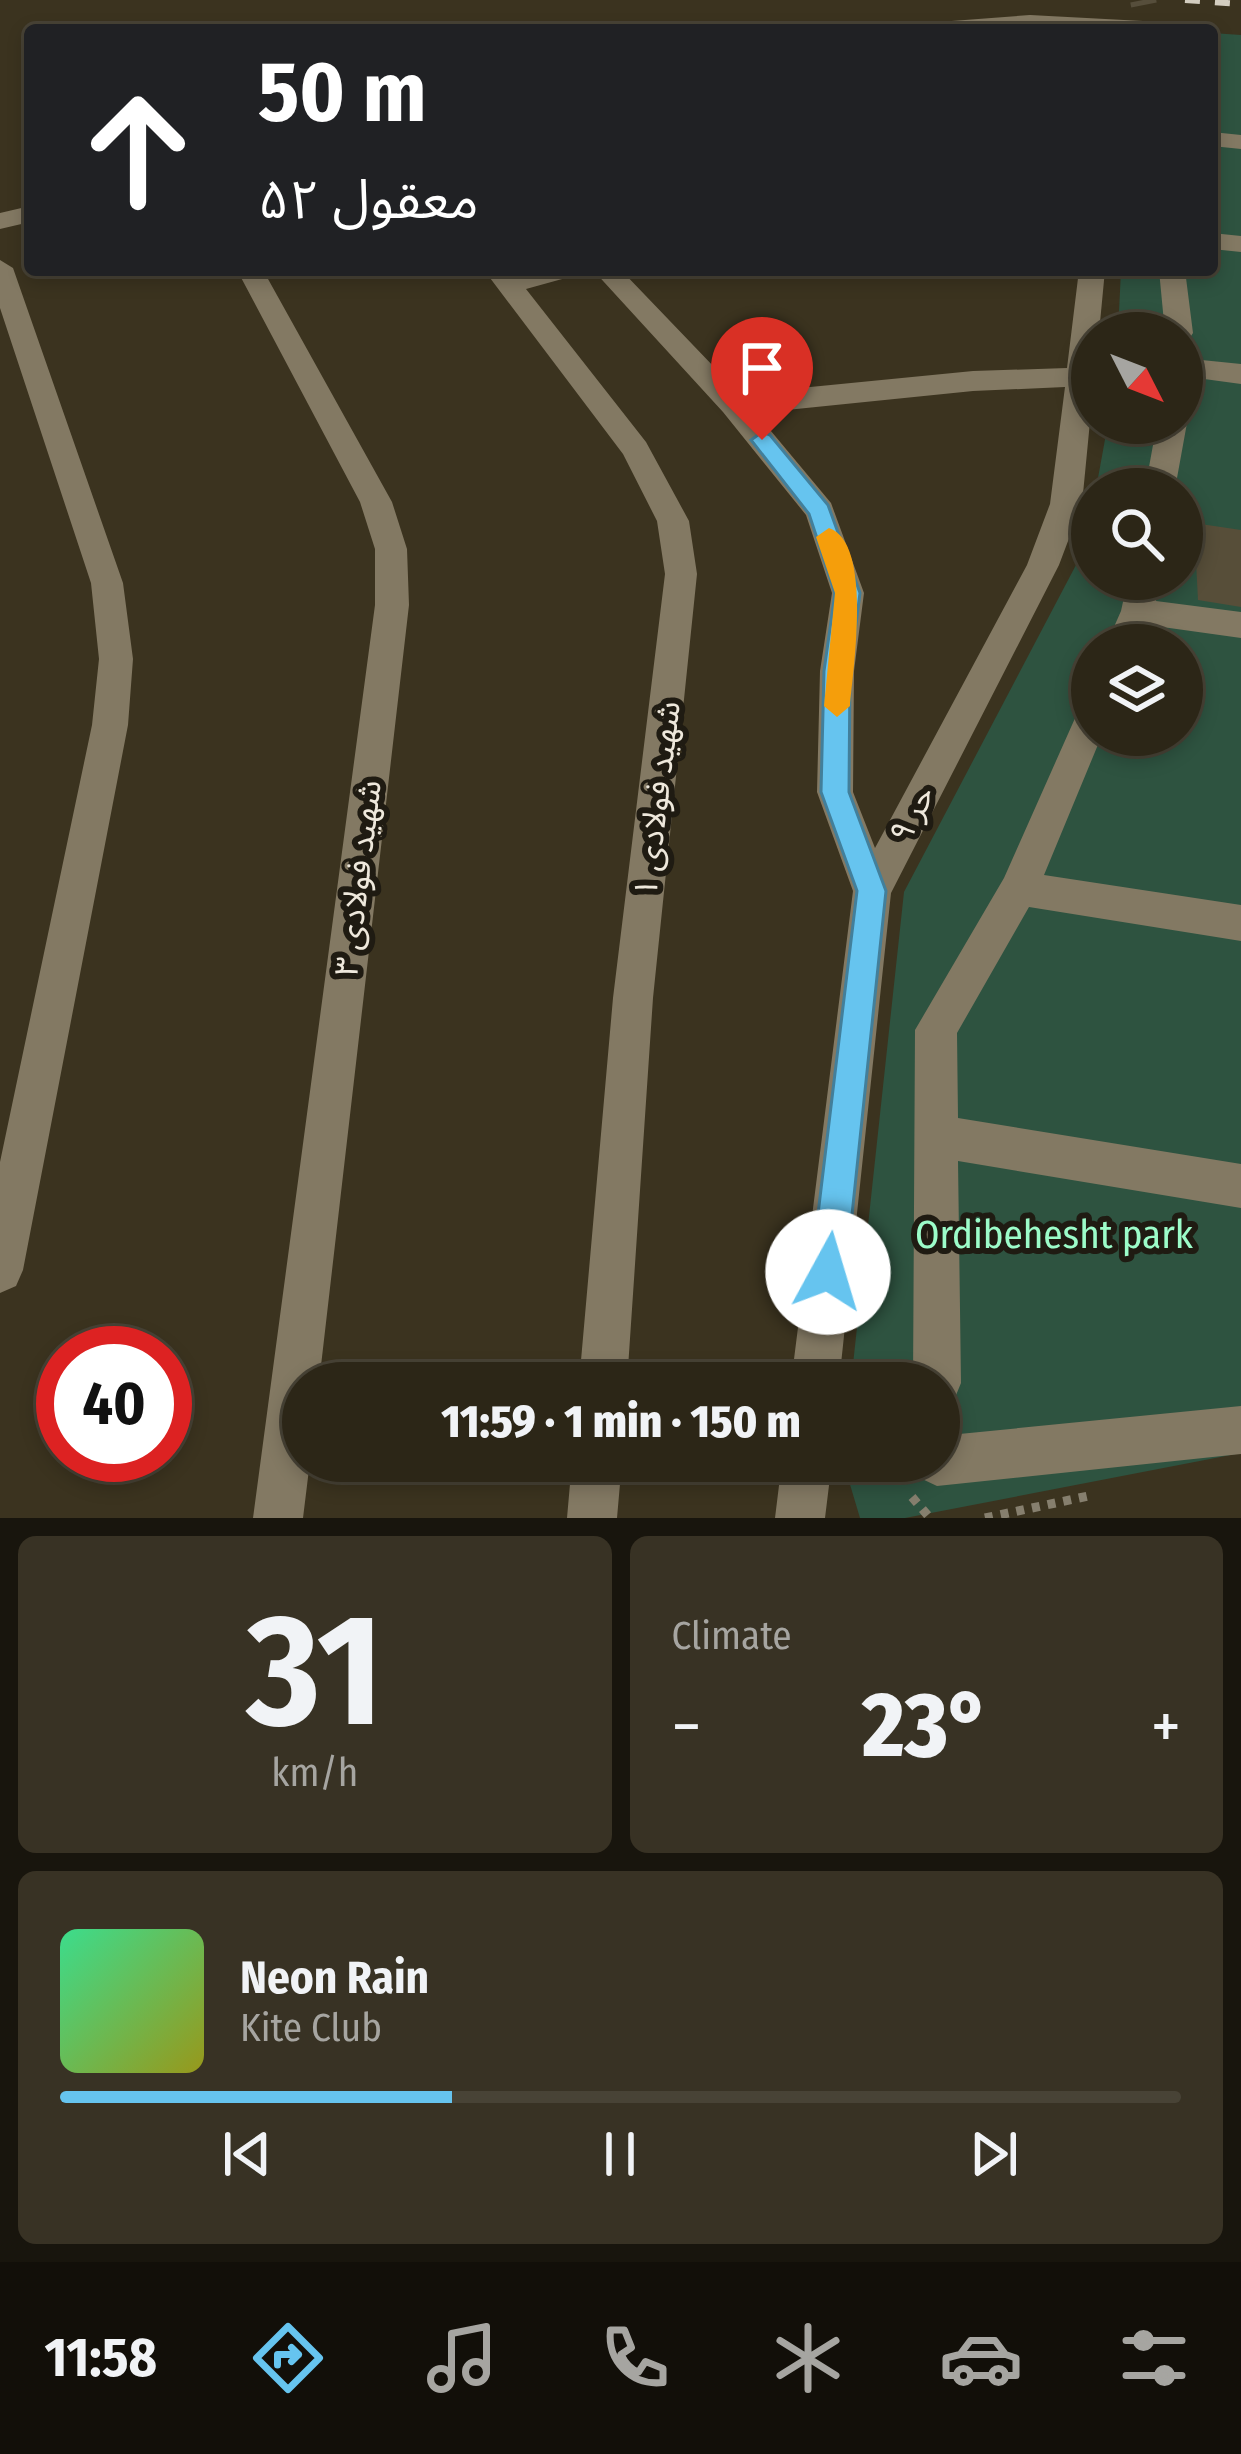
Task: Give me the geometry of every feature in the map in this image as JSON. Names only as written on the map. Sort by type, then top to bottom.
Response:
[{"type":"street","points":[[977,24],[1135,20]]},
{"type":"street","points":[[0,268],[107,583],[116,659],[110,724],[0,1270]]},
{"type":"street","name":"شهید فولادی ۳","points":[[253,276],[376,502],[391,549],[392,605],[278,1518]]},
{"type":"street","points":[[612,276],[733,405],[820,511],[848,593],[837,671],[835,792],[872,891]]},
{"type":"street","name":"حر ۹","points":[[1088,312],[1091,276]]},
{"type":"street","points":[[1173,276],[1177,312]]},
{"type":"street","name":"شهید فولادی ۱","points":[[502,277],[635,448],[673,521],[681,574],[632,998],[605,1362]]},
{"type":"street","points":[[1203,369],[1241,374]]},
{"type":"street","points":[[733,405],[973,381],[1071,377]]},
{"type":"street","name":"حر ۹","points":[[817,1362],[872,891],[1043,565],[1066,504],[1074,444]]},
{"type":"street","points":[[1158,600],[1241,625]]},
{"type":"street","points":[[937,1362],[936,1030],[1019,888],[1076,756]]},
{"type":"street","points":[[1019,888],[1241,923]]},
{"type":"street","points":[[936,1136],[1241,1186]]},
{"type":"street","points":[[960,1459],[1241,1430]]},
{"type":"street","points":[[592,1518],[595,1482]]},
{"type":"street","points":[[800,1518],[804,1482]]},
{"type":"green space","name":"Ordibehesht park","points":[[1218,33],[1241,35],[1241,1453],[905,1518],[860,1518],[849,1482],[960,1482],[960,1362],[853,1362],[904,892],[1071,575],[1071,600],[1203,600],[1203,468],[1100,468],[1104,444],[1203,444],[1203,312],[1119,312],[1121,276],[1218,276]]},
{"type":"building","points":[[1203,524],[1241,530],[1241,607],[1198,600],[1203,600]]},
{"type":"tunnel","points":[[1143,0],[1144,5]]},
{"type":"railway","points":[[1185,0],[1241,4]]},
{"type":"slow traffic","points":[[829,537],[848,593],[837,706]]},
{"type":"route","points":[[762,440],[820,511],[848,593],[837,671],[835,792],[872,891],[828,1272]]}]
